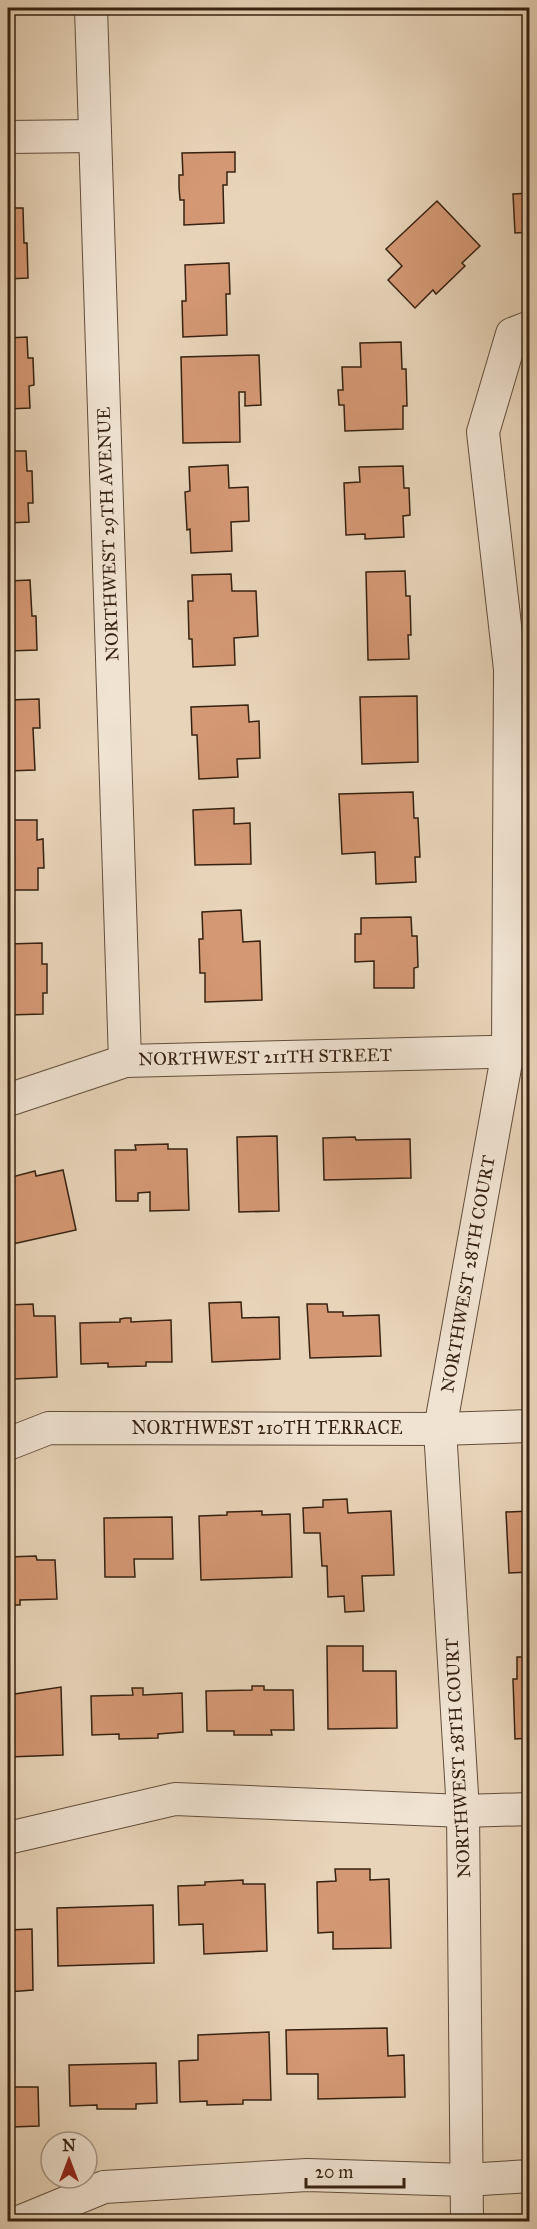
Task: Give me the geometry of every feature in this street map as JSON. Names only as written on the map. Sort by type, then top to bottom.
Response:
[{"type":"street","name":"NORTHWEST 29TH AVENUE","points":[[91,8],[125,1061]]},
{"type":"street","points":[[8,137],[94,136]]},
{"type":"street","name":"NORTHWEST 28TH COURT","points":[[467,2222],[463,1811],[440,1429],[518,1051],[520,669],[483,432],[521,330]]},
{"type":"street","name":"NORTHWEST 211TH STREET","points":[[8,1100],[125,1061],[518,1051]]},
{"type":"street","name":"NORTHWEST 210TH TERRACE","points":[[8,1444],[49,1428],[440,1429],[530,1426]]},
{"type":"street","points":[[8,1838],[175,1799],[463,1811],[530,1809]]},
{"type":"street","points":[[19,2222],[104,2187],[307,2175],[466,2180],[530,2176]]},
{"type":"building","points":[[235,152],[235,172],[227,172],[227,185],[223,185],[224,223],[184,225],[184,200],[180,200],[179,187],[179,175],[183,175],[182,153]]},
{"type":"building","points":[[530,193],[530,232],[515,233],[513,194]]},
{"type":"building","points":[[437,201],[480,246],[462,263],[465,266],[436,294],[433,290],[415,308],[388,280],[402,266],[386,249]]},
{"type":"building","points":[[8,208],[23,208],[28,278],[8,279]]},
{"type":"building","points":[[229,263],[230,294],[226,294],[227,335],[183,337],[182,301],[186,301],[185,265]]},
{"type":"building","points":[[27,337],[28,358],[33,358],[34,385],[29,386],[30,408],[8,409],[8,338]]},
{"type":"building","points":[[401,342],[402,369],[406,369],[407,406],[403,406],[403,429],[345,431],[344,405],[339,405],[338,390],[343,390],[342,367],[361,367],[360,343]]},
{"type":"building","points":[[259,355],[261,405],[245,406],[245,392],[239,392],[240,442],[183,443],[181,357]]},
{"type":"building","points":[[8,451],[26,451],[27,471],[32,471],[33,503],[28,503],[29,522],[8,523]]},
{"type":"building","points":[[228,465],[229,488],[248,487],[249,521],[231,522],[232,551],[191,553],[185,492],[190,491],[189,467]]},
{"type":"building","points":[[403,466],[404,488],[409,488],[410,515],[403,516],[404,537],[365,539],[365,534],[346,535],[344,483],[360,482],[359,467]]},
{"type":"building","points":[[405,571],[406,596],[410,596],[409,659],[368,660],[366,572]]},
{"type":"building","points":[[231,574],[232,591],[256,591],[258,636],[234,638],[235,665],[193,667],[192,639],[189,639],[188,601],[193,601],[192,575]]},
{"type":"building","points":[[30,580],[32,616],[36,616],[37,650],[8,651],[8,581]]},
{"type":"building","points":[[417,696],[418,762],[362,764],[360,697]]},
{"type":"building","points":[[39,699],[40,728],[33,728],[35,770],[8,771],[8,700]]},
{"type":"building","points":[[248,705],[249,722],[259,721],[260,758],[237,759],[238,777],[199,779],[197,735],[192,735],[191,707]]},
{"type":"building","points":[[413,792],[414,818],[418,818],[420,857],[415,857],[416,882],[376,884],[375,852],[342,854],[339,794]]},
{"type":"building","points":[[234,808],[234,824],[250,823],[251,864],[195,865],[193,810]]},
{"type":"building","points":[[8,820],[37,820],[37,840],[43,839],[44,868],[38,868],[38,890],[8,890]]},
{"type":"building","points":[[241,910],[243,942],[260,941],[262,1000],[205,1002],[205,973],[200,973],[199,939],[203,939],[202,912]]},
{"type":"building","points":[[411,917],[412,936],[417,936],[418,967],[414,968],[414,988],[374,988],[374,961],[355,962],[355,934],[361,934],[361,918]]},
{"type":"building","points":[[42,943],[42,964],[47,964],[47,993],[43,993],[43,1014],[8,1015],[8,944]]},
{"type":"building","points":[[277,1136],[279,1211],[239,1212],[237,1137]]},
{"type":"building","points":[[355,1137],[356,1140],[410,1139],[411,1178],[324,1180],[323,1138]]},
{"type":"building","points":[[168,1144],[168,1149],[187,1149],[189,1210],[150,1211],[150,1192],[138,1193],[138,1201],[116,1201],[115,1150],[136,1150],[135,1145]]},
{"type":"building","points":[[63,1170],[76,1230],[8,1245],[8,1178],[35,1171],[36,1176]]},
{"type":"building","points":[[241,1302],[242,1318],[279,1317],[280,1359],[212,1362],[209,1303]]},
{"type":"building","points":[[33,1304],[34,1316],[55,1316],[57,1377],[14,1379],[14,1384],[8,1385],[8,1305]]},
{"type":"building","points":[[307,1304],[327,1304],[328,1312],[343,1312],[343,1316],[379,1315],[381,1356],[310,1358]]},
{"type":"building","points":[[526,1306],[530,1306],[530,1346],[528,1346]]},
{"type":"building","points":[[131,1318],[131,1322],[171,1320],[172,1362],[146,1362],[146,1366],[108,1367],[108,1363],[81,1364],[80,1323],[120,1322],[120,1319]]},
{"type":"building","points":[[347,1499],[348,1513],[391,1511],[394,1575],[362,1576],[364,1611],[345,1612],[344,1596],[328,1597],[327,1566],[322,1566],[320,1533],[304,1533],[303,1508],[323,1507],[323,1500]]},
{"type":"building","points":[[262,1511],[262,1515],[290,1514],[292,1577],[201,1580],[199,1516]]},
{"type":"building","points":[[530,1511],[530,1572],[509,1573],[506,1512]]},
{"type":"building","points":[[172,1517],[173,1559],[134,1559],[135,1577],[105,1577],[104,1518]]},
{"type":"building","points":[[36,1556],[37,1560],[55,1560],[57,1599],[20,1600],[20,1605],[8,1605],[8,1557]]},
{"type":"building","points":[[327,1646],[363,1646],[363,1671],[396,1671],[397,1728],[328,1729]]},
{"type":"building","points":[[517,1657],[530,1657],[530,1738],[515,1739],[513,1679],[517,1679]]},
{"type":"building","points":[[252,1686],[264,1686],[264,1690],[293,1690],[294,1730],[271,1730],[272,1735],[234,1735],[234,1731],[207,1731],[206,1691],[252,1690]]},
{"type":"building","points":[[61,1687],[63,1755],[8,1757],[8,1695]]},
{"type":"building","points":[[132,1688],[143,1688],[143,1695],[182,1693],[183,1732],[158,1734],[158,1738],[119,1739],[119,1734],[92,1735],[91,1696],[133,1695]]},
{"type":"building","points":[[335,1869],[370,1869],[370,1880],[389,1879],[391,1948],[333,1949],[333,1932],[318,1933],[317,1882],[336,1881]]},
{"type":"building","points":[[243,1880],[243,1884],[265,1884],[267,1951],[204,1954],[203,1924],[179,1925],[178,1886]]},
{"type":"building","points":[[153,1905],[154,1963],[58,1966],[57,1908]]},
{"type":"building","points":[[32,1929],[33,1990],[8,1992],[8,1930]]},
{"type":"building","points":[[387,2028],[388,2056],[404,2055],[405,2097],[318,2099],[318,2074],[287,2074],[286,2030]]},
{"type":"building","points":[[269,2032],[271,2100],[243,2100],[243,2104],[207,2105],[207,2101],[180,2102],[179,2061],[198,2060],[198,2035]]},
{"type":"building","points":[[156,2063],[157,2103],[136,2104],[136,2109],[97,2109],[97,2105],[70,2106],[69,2065]]},
{"type":"building","points":[[8,2087],[38,2087],[39,2126],[12,2127],[12,2131],[8,2132]]}]
